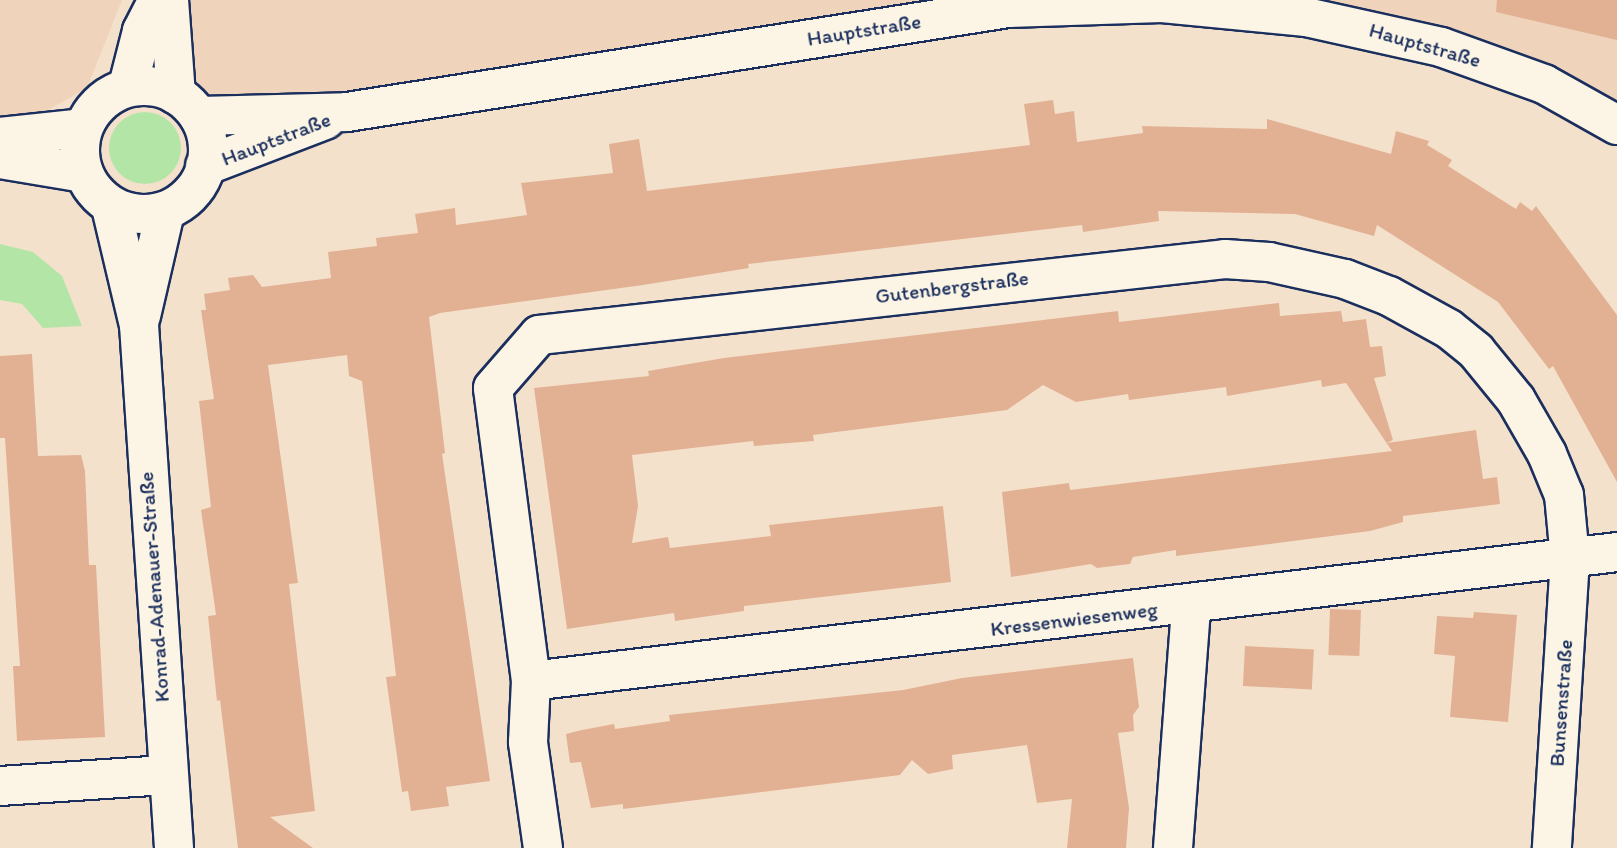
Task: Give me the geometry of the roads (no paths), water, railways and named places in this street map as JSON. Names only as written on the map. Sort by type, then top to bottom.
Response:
[{"type":"street","points":[[158,0],[142,31],[128,86],[109,97],[83,128],[84,173],[111,207],[144,216],[165,212]]},
{"type":"street","points":[[169,0],[188,105]]},
{"type":"street","name":"Hauptstraße","points":[[128,86],[148,84],[188,105],[347,112],[1008,8],[1162,3],[1306,17],[1429,44],[1544,84],[1617,125]]},
{"type":"street","name":"Hauptstraße","points":[[165,212],[196,187],[205,166],[206,136],[188,105]]},
{"type":"street","name":"Hauptstraße","points":[[205,166],[347,112]]},
{"type":"street","points":[[0,137],[83,128]]},
{"type":"street","points":[[0,159],[84,173]]},
{"type":"street","name":"Konrad-Adenauer-Straße","points":[[111,207],[139,325],[166,775],[174,848]]},
{"type":"street","name":"Konrad-Adenauer-Straße","points":[[139,325],[165,212]]},
{"type":"street","name":"Gutenbergstraße","points":[[543,848],[528,741],[531,681],[493,388],[539,335],[1225,259],[1307,268],[1389,296],[1449,329],[1476,351],[1516,400],[1548,454],[1564,495],[1570,559]]},
{"type":"street","name":"Kressenwiesenweg","points":[[531,681],[1191,606],[1617,552]]},
{"type":"street","name":"Bunsenstraße","points":[[1552,848],[1570,559]]},
{"type":"street","points":[[1173,848],[1191,606]]},
{"type":"street","points":[[0,786],[166,775]]}]
